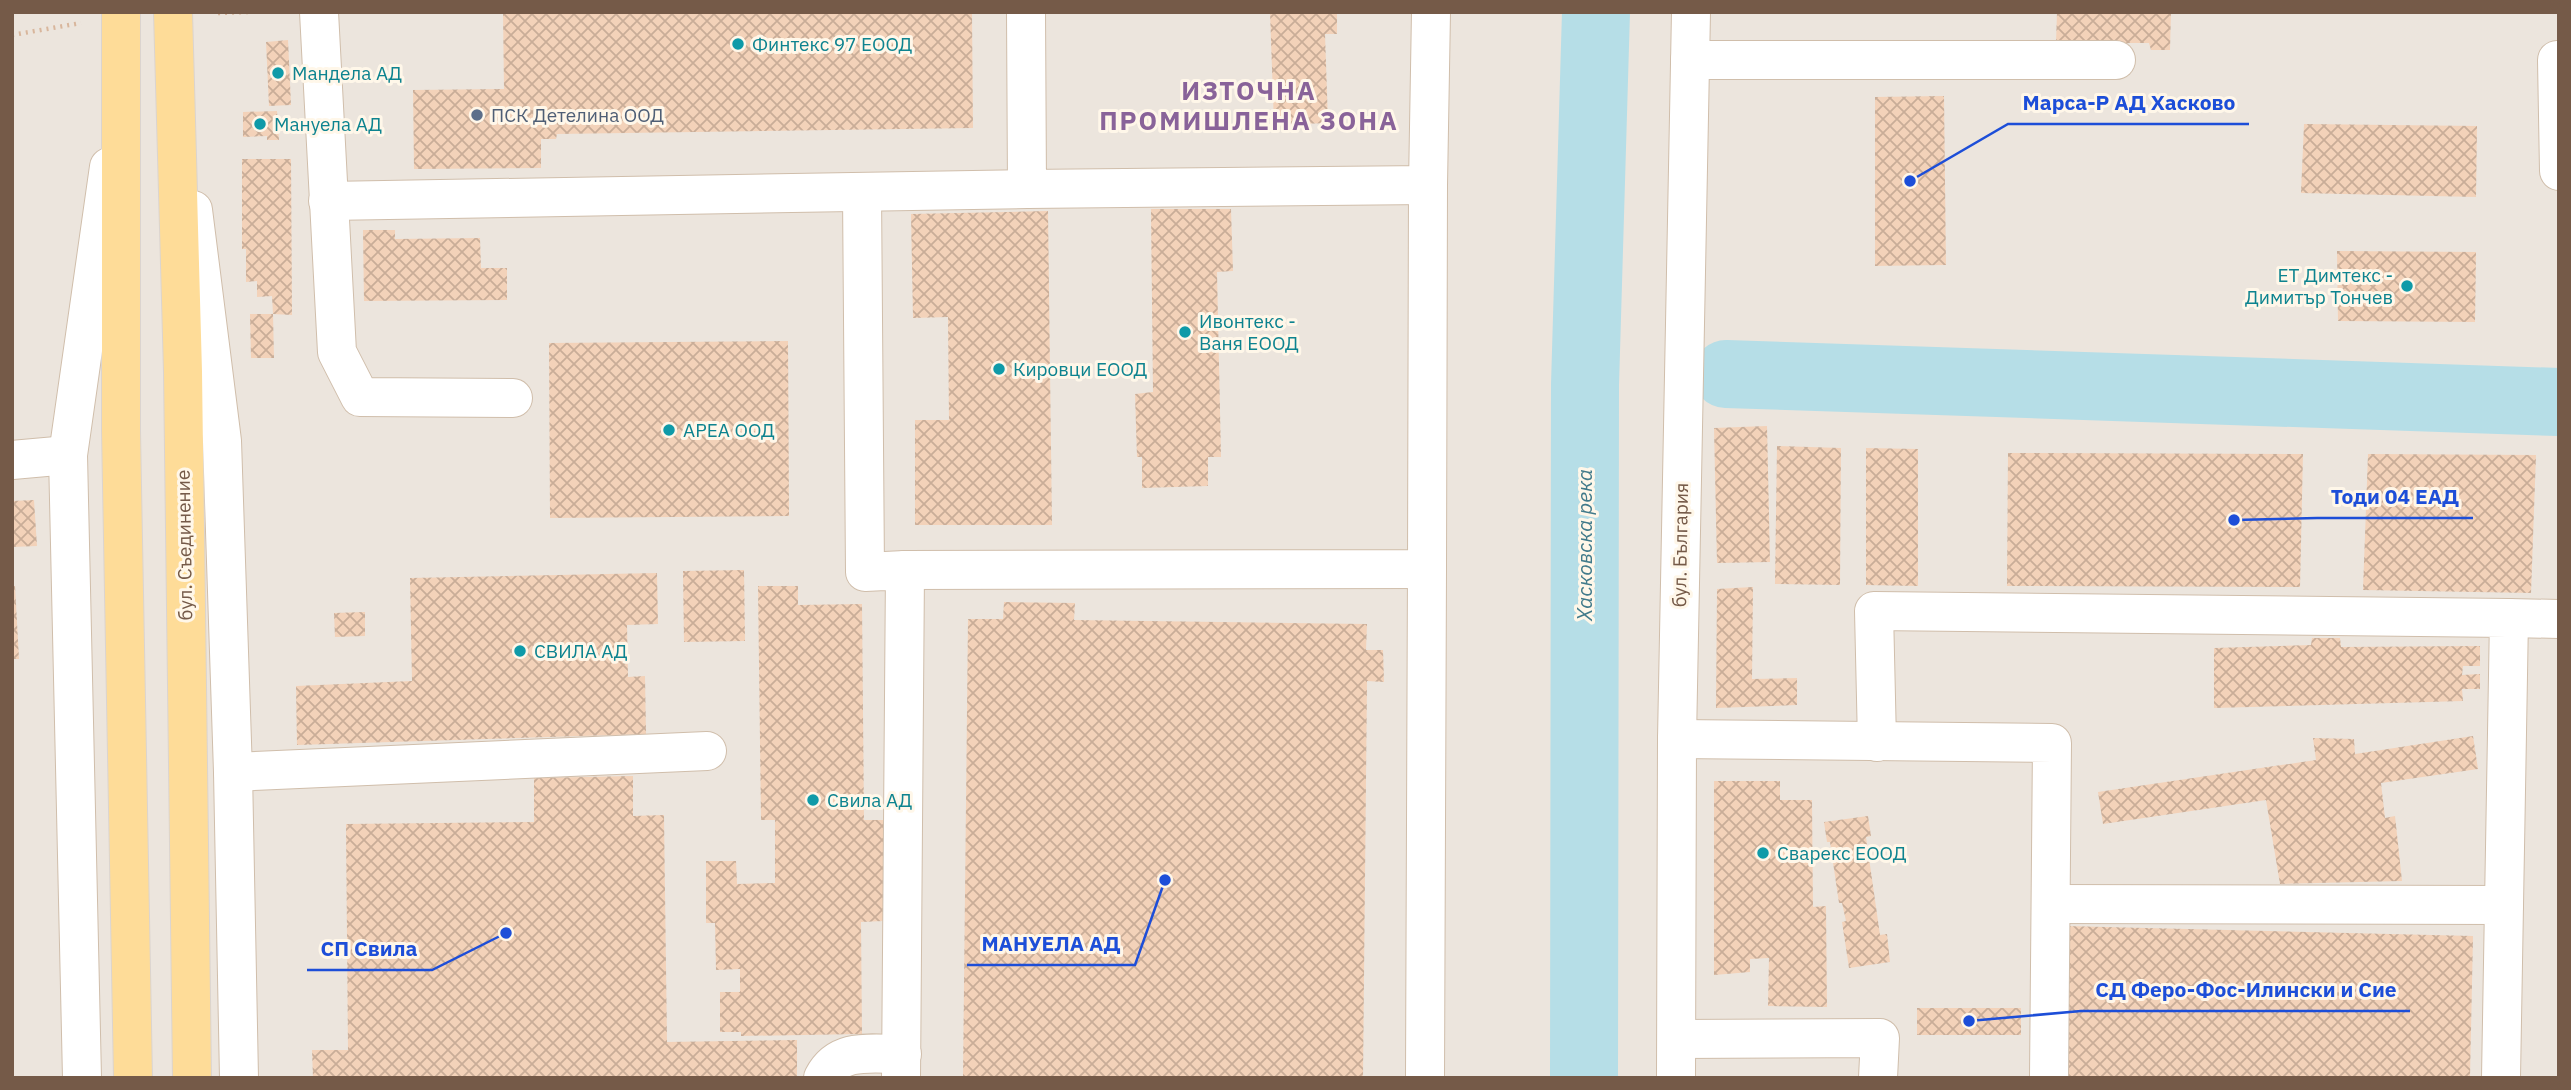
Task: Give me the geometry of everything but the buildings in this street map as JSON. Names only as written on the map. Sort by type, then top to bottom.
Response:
[{"type":"main road","points":[[121,12],[121,431],[133,1078]]},
{"type":"main road","name":"бул. Съединение","points":[[173,12],[177,84],[192,1078]]},
{"type":"street","points":[[318,12],[337,352],[360,397],[513,398]]},
{"type":"street","points":[[1027,12],[1027,189]]},
{"type":"street","points":[[1425,1078],[1431,12]]},
{"type":"street","name":"бул. България","points":[[1676,1078],[1676,739],[1691,12]]},
{"type":"street","points":[[1690,60],[2116,61]]},
{"type":"street","points":[[2557,60],[2559,171]]},
{"type":"street","points":[[82,1078],[68,455],[122,75]]},
{"type":"street","points":[[177,84],[222,441],[233,772],[239,1078]]},
{"type":"street","points":[[328,201],[1428,185]]},
{"type":"street","points":[[862,192],[865,572],[1427,569]]},
{"type":"street","points":[[12,460],[68,455]]},
{"type":"street","points":[[823,1078],[830,1064],[851,1054],[902,1066],[905,570]]},
{"type":"street","points":[[1877,741],[1874,611],[2559,619]]},
{"type":"street","points":[[2501,1078],[2509,618]]},
{"type":"street","points":[[1676,739],[2053,743],[2049,1078]]},
{"type":"street","points":[[233,772],[707,751]]},
{"type":"street","points":[[2051,904],[2504,905]]},
{"type":"street","points":[[1676,1039],[1880,1038],[1878,1078]]},
{"type":"path","points":[[218,13],[249,12]]},
{"type":"path","points":[[12,35],[81,23]]},
{"type":"shaded area","points":[[12,12],[2559,12],[2559,1078],[12,1078]]},
{"type":"waterway","name":"Хасковска река","points":[[1584,1078],[1585,385],[1596,12]]},
{"type":"waterway","points":[[1726,374],[2559,402]]},
{"type":"place","name":"Финтекс 97 ЕООД","points":[[738,44]]},
{"type":"place","name":"Мандела АД","points":[[278,73]]},
{"type":"place","name":"ПСК Детелина ООД","points":[[477,115]]},
{"type":"place","name":"Мануела АД","points":[[260,124]]},
{"type":"place","name":"Марса-Р АД Хасково","points":[[1910,181]]},
{"type":"place","name":"ЕТ Димтекс - Димитър Тончев","points":[[2407,286]]},
{"type":"place","name":"Ивонтекс - Ваня ЕООД","points":[[1185,332]]},
{"type":"place","name":"Кировци ЕООД","points":[[999,369]]},
{"type":"place","name":"АРЕА ООД","points":[[669,430]]},
{"type":"place","name":"Тоди 04 ЕАД","points":[[2234,520]]},
{"type":"place","name":"СВИЛА АД","points":[[520,651]]},
{"type":"place","name":"Свила АД","points":[[813,800]]},
{"type":"place","name":"Сварекс ЕООД","points":[[1763,853]]},
{"type":"place","name":"МАНУЕЛА АД","points":[[1165,880]]},
{"type":"place","name":"СП Свила","points":[[506,933]]},
{"type":"place","name":"СД Феро-Фос-Илински и Сие","points":[[1969,1021]]},
{"type":"district","name":"ИЗТОЧНА ПРОМИШЛЕНА ЗОНА","points":[[1249,106]]}]
